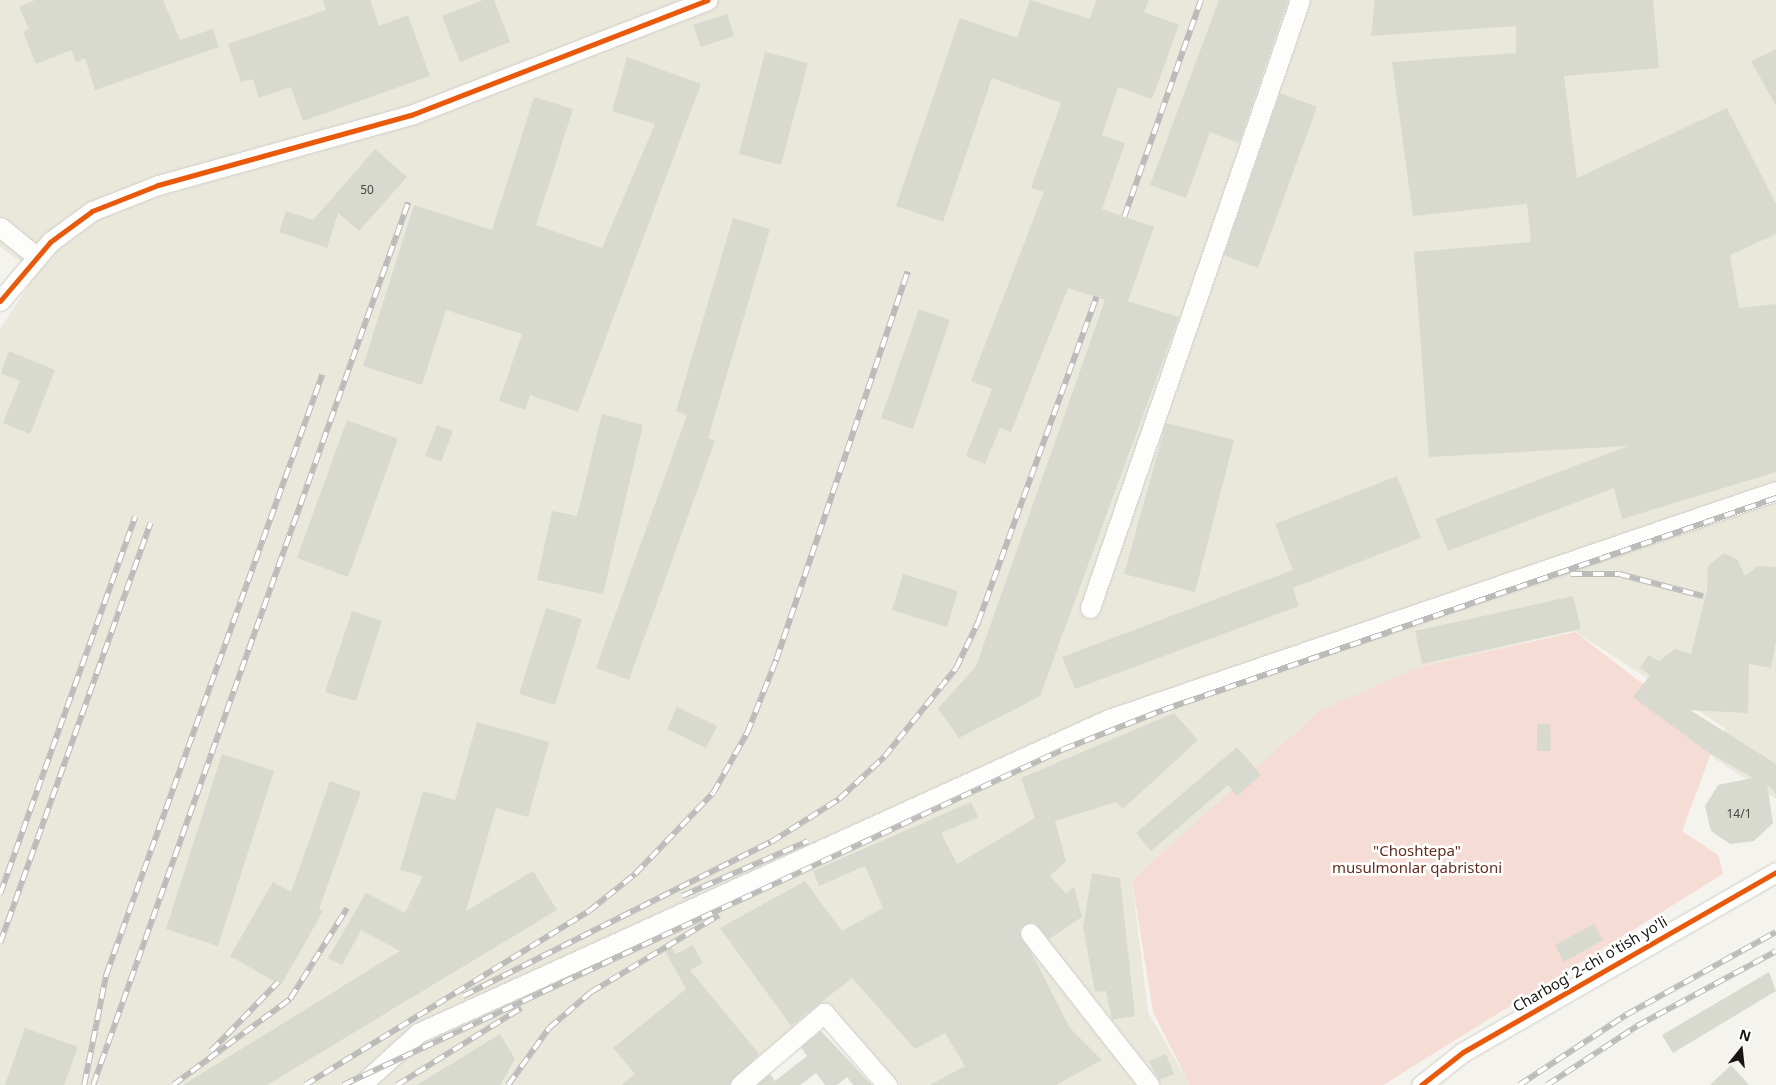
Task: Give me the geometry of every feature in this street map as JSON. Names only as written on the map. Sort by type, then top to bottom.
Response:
[{"type":"street","points":[[0,301],[36,256],[77,220],[125,197],[411,115],[707,0]]},
{"type":"street","points":[[1090,608],[1300,0]]},
{"type":"street","points":[[0,226],[36,256]]},
{"type":"street","points":[[361,1085],[418,1033],[1110,719],[1776,491]]},
{"type":"street","name":"Charbog' 2-chi o'tish yo'li","points":[[1421,1085],[1463,1052],[1776,872]]},
{"type":"street","points":[[1030,933],[1149,1085]]},
{"type":"street","points":[[740,1085],[824,1013],[887,1085]]},
{"type":"shaded area","points":[[0,0],[1776,0],[1776,799],[1711,756],[1725,728],[1574,631],[1419,667],[1132,880],[1148,1012],[1190,1085],[900,1085],[834,1015],[737,1085],[0,1085],[0,329],[37,273],[0,247]]},
{"type":"green space","name":"\"Choshtepa\" musulmonlar qabristoni","points":[[1575,632],[1639,681],[1720,729],[1682,831],[1718,855],[1723,874],[1383,1085],[1190,1085],[1153,1012],[1132,880],[1320,711],[1419,667]]},
{"type":"building","points":[[35,0],[163,0],[180,40],[213,29],[219,47],[95,90],[85,58],[76,62],[71,50],[36,64],[23,32],[29,29],[19,7]]},
{"type":"building","points":[[323,0],[370,0],[379,26],[408,15],[430,76],[303,121],[291,87],[259,98],[253,79],[241,82],[228,44],[326,10]]},
{"type":"building","points":[[483,0],[494,0],[510,42],[460,62],[442,16]]},
{"type":"building","points":[[1030,0],[1090,19],[1096,0],[1149,0],[1144,12],[1179,25],[1152,99],[1118,87],[1102,135],[1125,143],[1102,209],[1154,227],[1128,301],[1179,317],[1040,696],[959,738],[938,709],[976,666],[1105,300],[1068,288],[1011,432],[1000,428],[985,464],[966,456],[992,389],[971,381],[1044,192],[1031,188],[1061,103],[992,78],[943,222],[896,206],[960,18],[1017,38]]},
{"type":"building","points":[[1219,0],[1288,0],[1239,143],[1210,132],[1186,198],[1150,185]]},
{"type":"building","points":[[1375,0],[1653,0],[1659,68],[1564,76],[1577,178],[1727,108],[1776,204],[1776,234],[1730,255],[1739,308],[1776,304],[1776,472],[1622,519],[1614,488],[1448,551],[1435,519],[1628,446],[1429,457],[1414,252],[1531,242],[1527,204],[1413,216],[1392,62],[1516,53],[1516,26],[1371,36]]},
{"type":"building","points":[[727,14],[734,36],[701,47],[693,25]]},
{"type":"building","points":[[1776,49],[1776,106],[1751,61]]},
{"type":"building","points":[[765,52],[808,63],[781,165],[739,154]]},
{"type":"building","points":[[627,57],[701,84],[578,412],[530,395],[525,410],[499,401],[522,334],[446,310],[422,385],[363,366],[414,205],[492,230],[534,97],[573,109],[536,225],[602,248],[655,124],[612,111]]},
{"type":"building","points":[[1280,93],[1317,107],[1258,268],[1224,255]]},
{"type":"building","points":[[375,149],[407,177],[359,231],[338,213],[327,248],[279,232],[286,211],[313,220]]},
{"type":"building","points":[[733,218],[770,229],[708,438],[715,441],[629,680],[596,668],[687,415],[676,411]]},
{"type":"building","points":[[919,309],[950,320],[913,429],[881,418]]},
{"type":"building","points":[[9,351],[55,370],[30,434],[3,423],[20,381],[1,373]]},
{"type":"building","points":[[602,414],[643,425],[603,594],[537,580],[552,511],[577,516]]},
{"type":"building","points":[[347,420],[398,439],[348,577],[297,558]]},
{"type":"building","points":[[1166,423],[1234,440],[1195,592],[1124,574]]},
{"type":"building","points":[[437,425],[453,431],[441,462],[425,456]]},
{"type":"building","points":[[1397,476],[1421,538],[1293,588],[1299,606],[1075,689],[1062,657],[1293,570],[1275,524]]},
{"type":"building","points":[[1724,553],[1737,559],[1745,576],[1758,566],[1776,567],[1776,642],[1771,668],[1749,664],[1748,713],[1690,710],[1776,764],[1776,794],[1767,784],[1773,823],[1754,841],[1730,844],[1711,831],[1705,806],[1718,785],[1753,778],[1706,751],[1633,697],[1650,675],[1640,668],[1649,655],[1659,661],[1675,649],[1691,654],[1707,590],[1708,566]]},
{"type":"building","points":[[903,574],[958,591],[947,627],[892,610]]},
{"type":"building","points":[[1573,596],[1581,629],[1422,664],[1415,631]]},
{"type":"building","points":[[546,608],[582,619],[555,705],[519,694]]},
{"type":"building","points":[[352,611],[382,621],[356,701],[325,692]]},
{"type":"building","points":[[677,707],[717,726],[706,748],[667,729]]},
{"type":"building","points":[[1174,713],[1198,740],[1123,809],[1116,802],[1055,821],[1066,861],[1050,876],[1066,894],[1074,887],[1082,917],[1049,939],[1034,922],[1019,929],[1070,1028],[1102,1060],[1056,1085],[930,1085],[965,1066],[945,1033],[915,1049],[852,978],[791,1026],[720,928],[805,881],[842,931],[883,908],[865,866],[819,886],[813,871],[971,802],[978,817],[941,833],[957,864],[1035,818],[1021,778]]},
{"type":"building","points":[[477,722],[549,742],[528,817],[496,808],[466,911],[533,871],[557,910],[267,1085],[183,1085],[400,951],[361,930],[342,965],[328,958],[366,893],[405,913],[423,876],[400,870],[423,791],[455,800]]},
{"type":"building","points":[[1537,724],[1550,724],[1551,751],[1537,751]]},
{"type":"building","points":[[1237,747],[1261,775],[1237,796],[1228,785],[1151,851],[1136,833]]},
{"type":"building","points":[[222,754],[274,771],[218,946],[166,929]]},
{"type":"building","points":[[330,781],[361,792],[319,909],[323,911],[281,985],[230,956],[273,882],[291,892]]},
{"type":"building","points":[[1092,873],[1120,878],[1135,1016],[1112,1020],[1106,991],[1095,992],[1083,927]]},
{"type":"building","points":[[1594,924],[1603,940],[1564,962],[1555,945]]},
{"type":"building","points":[[693,945],[703,963],[690,970],[759,1054],[729,1085],[621,1085],[635,1074],[613,1048],[686,989],[665,951],[671,947],[676,954]]},
{"type":"building","points":[[1769,972],[1776,991],[1673,1053],[1662,1035]]},
{"type":"building","points":[[25,1028],[78,1047],[64,1085],[5,1085]]},
{"type":"building","points":[[821,1031],[872,1085],[853,1085],[847,1077],[837,1085],[825,1085],[816,1073],[800,1085],[757,1085],[770,1074],[775,1081],[807,1056],[801,1047]]},
{"type":"building","points":[[500,1034],[515,1059],[500,1085],[417,1085]]},
{"type":"building","points":[[1166,1054],[1174,1074],[1159,1080],[1149,1061]]},
{"type":"building","points":[[1731,1065],[1749,1085],[1710,1085]]},
{"type":"railway","points":[[1124,217],[1201,0]]},
{"type":"railway","points":[[93,1085],[408,203]]},
{"type":"railway","points":[[305,1085],[589,911],[635,874],[713,793],[747,733],[776,660],[907,272]]},
{"type":"railway","points":[[463,996],[771,842],[839,799],[884,757],[956,668],[978,622],[1096,297]]},
{"type":"railway","points":[[84,1085],[106,975],[322,375]]},
{"type":"railway","points":[[343,1085],[1064,749],[1163,710],[1776,498]]},
{"type":"railway","points":[[0,894],[135,516]]},
{"type":"railway","points":[[0,943],[150,523]]},
{"type":"railway","points":[[1571,574],[1619,574],[1703,596]]},
{"type":"railway","points":[[682,896],[808,841]]},
{"type":"railway","points":[[173,1085],[290,999],[347,908]]},
{"type":"railway","points":[[508,1085],[549,1028],[591,992],[719,915]]},
{"type":"railway","points":[[1519,1085],[1626,1015],[1776,932]]},
{"type":"railway","points":[[1547,1085],[1637,1026],[1776,951]]},
{"type":"railway","points":[[211,1051],[278,982]]},
{"type":"railway","points":[[397,1085],[521,1008]]},
{"type":"cycle path","points":[[0,301],[50,242],[92,211],[158,185],[411,115],[707,0]]},
{"type":"cycle path","points":[[1421,1085],[1463,1052],[1776,872]]}]
